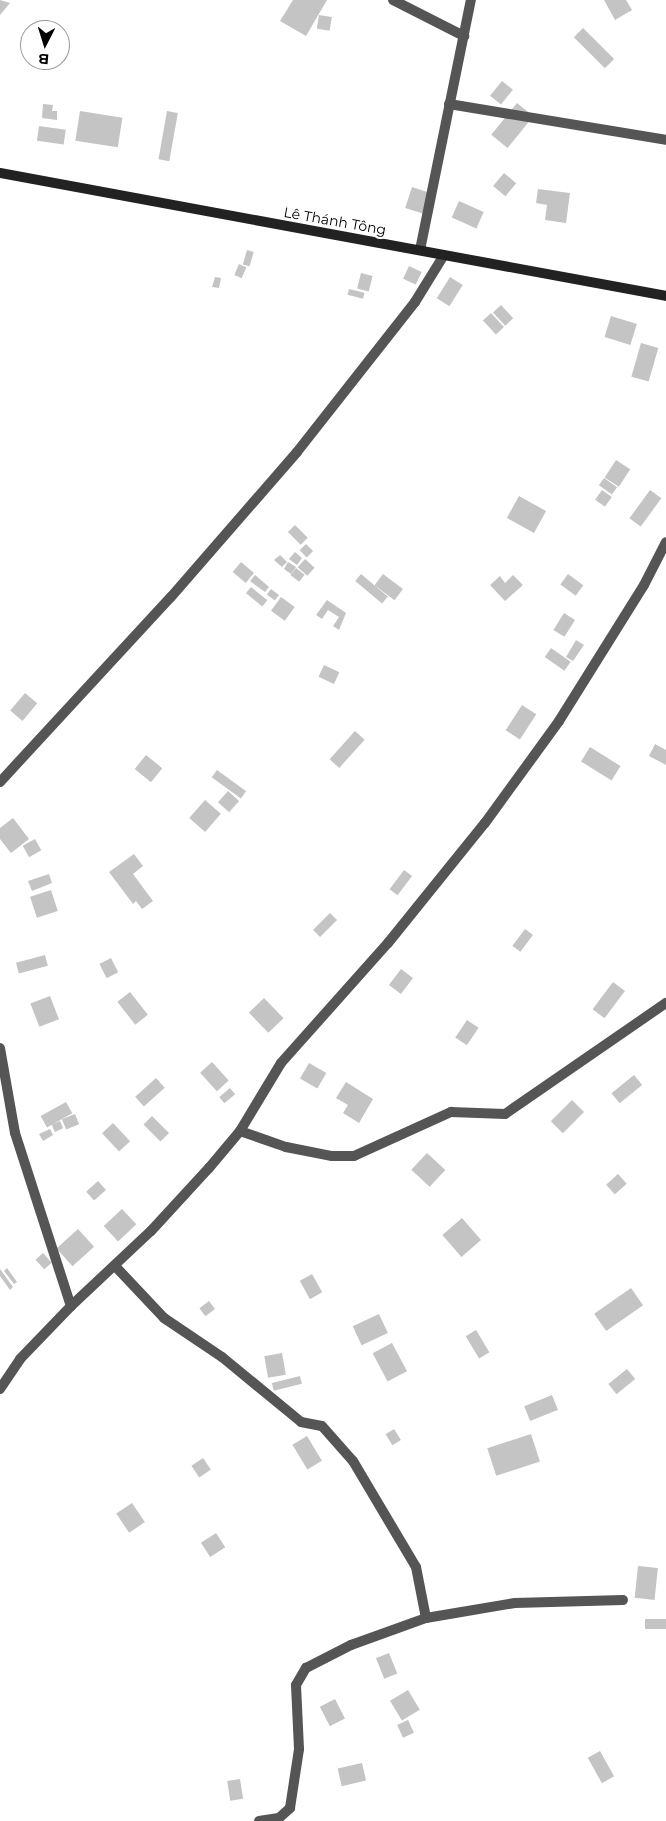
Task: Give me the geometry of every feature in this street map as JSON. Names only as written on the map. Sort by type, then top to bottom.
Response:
[{"type":"street","points":[[393,0],[464,36]]},
{"type":"street","points":[[420,250],[471,0]]},
{"type":"street","points":[[449,104],[666,140]]},
{"type":"street","name":"Lê Thánh Tông","points":[[0,173],[666,296]]},
{"type":"street","points":[[0,782],[171,597],[297,452],[415,302],[444,255]]},
{"type":"street","points":[[0,1389],[20,1359],[71,1306],[115,1266],[209,1168],[240,1131],[280,1063],[431,890],[559,721],[644,585],[666,542]]},
{"type":"street","points":[[240,1131],[286,1147],[332,1156],[354,1156],[451,1112],[505,1114],[666,1003]]},
{"type":"street","points":[[0,1048],[15,1133],[71,1306]]},
{"type":"street","points":[[115,1266],[164,1318],[222,1357],[301,1422],[322,1426],[353,1461],[416,1567],[426,1618]]},
{"type":"street","points":[[259,1821],[279,1818],[290,1808],[299,1748],[296,1684],[306,1668],[351,1645],[426,1618],[515,1603],[623,1600]]},
{"type":"building","points":[[0,0],[10,3],[0,15]]},
{"type":"building","points":[[293,0],[327,0],[306,36],[280,21]]},
{"type":"building","points":[[604,0],[626,0],[632,10],[615,20]]},
{"type":"building","points":[[319,15],[332,17],[330,31],[317,29]]},
{"type":"building","points":[[583,28],[614,59],[605,68],[574,37]]},
{"type":"building","points":[[502,81],[513,90],[501,105],[490,96]]},
{"type":"building","points":[[517,103],[533,116],[508,148],[491,135]]},
{"type":"building","points":[[43,104],[53,105],[52,111],[57,111],[57,120],[42,118]]},
{"type":"building","points":[[80,111],[122,118],[118,147],[75,141]]},
{"type":"building","points":[[167,111],[178,113],[169,161],[158,159]]},
{"type":"building","points":[[39,126],[66,130],[64,145],[37,141]]},
{"type":"building","points":[[504,173],[516,183],[505,196],[493,186]]},
{"type":"building","points":[[412,187],[431,193],[424,214],[405,208]]},
{"type":"building","points":[[538,189],[570,193],[566,223],[545,220],[547,205],[536,203]]},
{"type":"building","points":[[459,201],[484,212],[476,228],[452,217]]},
{"type":"building","points":[[247,250],[254,252],[250,266],[243,264]]},
{"type":"building","points":[[239,264],[246,267],[242,278],[234,275]]},
{"type":"building","points":[[409,266],[422,272],[416,285],[403,279]]},
{"type":"building","points":[[361,273],[373,276],[369,291],[357,289]]},
{"type":"building","points":[[215,277],[221,278],[219,288],[212,287]]},
{"type":"building","points":[[450,277],[463,285],[449,306],[437,298]]},
{"type":"building","points":[[349,289],[365,293],[363,299],[348,295]]},
{"type":"building","points":[[501,305],[513,318],[505,326],[493,313]]},
{"type":"building","points":[[491,313],[504,327],[496,334],[483,321]]},
{"type":"building","points":[[611,316],[637,324],[630,345],[605,337]]},
{"type":"building","points":[[641,343],[658,348],[649,382],[631,377]]},
{"type":"building","points":[[616,460],[630,469],[619,487],[605,478]]},
{"type":"building","points":[[604,478],[617,487],[612,495],[599,485]]},
{"type":"building","points":[[602,490],[612,497],[605,507],[595,500]]},
{"type":"building","points":[[650,490],[661,498],[641,527],[629,518]]},
{"type":"building","points":[[519,496],[546,511],[534,533],[507,518]]},
{"type":"building","points":[[295,525],[308,538],[301,545],[288,532]]},
{"type":"building","points":[[306,544],[313,551],[307,557],[300,550]]},
{"type":"building","points":[[295,552],[302,558],[297,565],[289,559]]},
{"type":"building","points":[[280,555],[287,562],[282,567],[274,560]]},
{"type":"building","points":[[305,559],[315,568],[307,576],[298,567]]},
{"type":"building","points":[[241,562],[254,573],[246,583],[233,572]]},
{"type":"building","points":[[288,562],[296,567],[291,574],[284,569]]},
{"type":"building","points":[[296,568],[305,575],[299,582],[290,575]]},
{"type":"building","points":[[361,574],[388,596],[382,603],[355,581]]},
{"type":"building","points":[[383,574],[403,589],[395,600],[375,585]]},
{"type":"building","points":[[568,574],[583,585],[576,596],[560,585]]},
{"type":"building","points":[[255,575],[269,587],[265,592],[250,581]]},
{"type":"building","points":[[513,575],[523,585],[505,601],[490,585],[500,576],[505,583]]},
{"type":"building","points":[[251,587],[267,600],[262,606],[246,593]]},
{"type":"building","points":[[271,589],[279,595],[275,601],[267,595]]},
{"type":"building","points":[[281,597],[295,607],[285,621],[271,611]]},
{"type":"building","points":[[327,600],[346,613],[339,630],[333,626],[339,617],[328,610],[322,619],[316,615]]},
{"type":"building","points":[[564,613],[575,620],[564,637],[553,630]]},
{"type":"building","points":[[576,640],[584,645],[573,661],[566,657]]},
{"type":"building","points":[[551,648],[571,662],[564,671],[545,657]]},
{"type":"building","points":[[324,665],[339,672],[334,684],[319,677]]},
{"type":"building","points":[[25,693],[37,703],[22,721],[10,711]]},
{"type":"building","points":[[522,705],[536,714],[520,739],[506,730]]},
{"type":"building","points":[[355,731],[365,740],[339,768],[330,759]]},
{"type":"building","points":[[655,744],[666,750],[666,765],[649,756]]},
{"type":"building","points":[[590,747],[621,766],[612,780],[581,761]]},
{"type":"building","points":[[146,755],[162,768],[151,782],[135,769]]},
{"type":"building","points":[[217,770],[246,791],[241,798],[212,777]]},
{"type":"building","points":[[228,791],[239,801],[229,812],[218,802]]},
{"type":"building","points":[[205,800],[221,814],[205,832],[189,818]]},
{"type":"building","points":[[13,818],[29,839],[11,853],[0,839],[0,828]]},
{"type":"building","points":[[35,839],[41,850],[29,857],[23,846]]},
{"type":"building","points":[[134,854],[143,866],[133,874],[153,901],[142,909],[136,901],[133,904],[109,872]]},
{"type":"building","points":[[404,870],[412,876],[398,895],[390,889]]},
{"type":"building","points":[[49,874],[52,883],[32,891],[28,881]]},
{"type":"building","points":[[51,890],[58,911],[37,918],[30,897]]},
{"type":"building","points":[[330,913],[337,920],[320,937],[313,930]]},
{"type":"building","points":[[525,929],[533,935],[520,952],[512,946]]},
{"type":"building","points":[[45,955],[48,966],[19,973],[16,963]]},
{"type":"building","points":[[111,958],[118,972],[107,978],[99,964]]},
{"type":"building","points":[[401,969],[413,978],[401,994],[389,985]]},
{"type":"building","points":[[613,982],[625,991],[605,1018],[593,1009]]},
{"type":"building","points":[[130,992],[148,1015],[135,1025],[117,1002]]},
{"type":"building","points":[[50,996],[59,1019],[39,1027],[30,1004]]},
{"type":"building","points":[[264,998],[283,1018],[268,1033],[249,1013]]},
{"type":"building","points":[[467,1020],[479,1028],[467,1045],[455,1037]]},
{"type":"building","points":[[212,1062],[229,1081],[217,1091],[200,1073]]},
{"type":"building","points":[[309,1063],[326,1073],[317,1089],[300,1079]]},
{"type":"building","points":[[634,1075],[642,1085],[620,1103],[611,1093]]},
{"type":"building","points":[[156,1078],[165,1088],[144,1106],[135,1097]]},
{"type":"building","points":[[346,1082],[373,1099],[359,1123],[343,1113],[348,1105],[336,1098]]},
{"type":"building","points":[[230,1088],[235,1094],[224,1103],[219,1097]]},
{"type":"building","points":[[572,1100],[584,1112],[563,1133],[551,1121]]},
{"type":"building","points":[[66,1102],[72,1113],[47,1127],[41,1116]]},
{"type":"building","points":[[75,1114],[79,1124],[66,1129],[62,1119]]},
{"type":"building","points":[[152,1116],[169,1133],[160,1141],[144,1124]]},
{"type":"building","points":[[60,1121],[63,1128],[55,1132],[52,1125]]},
{"type":"building","points":[[113,1123],[130,1141],[119,1152],[102,1133]]},
{"type":"building","points":[[50,1129],[53,1135],[43,1141],[39,1134]]},
{"type":"building","points":[[427,1153],[445,1170],[430,1187],[411,1170]]},
{"type":"building","points":[[618,1174],[627,1184],[615,1194],[606,1185]]},
{"type":"building","points":[[98,1181],[106,1190],[94,1201],[86,1192]]},
{"type":"building","points":[[122,1209],[136,1224],[118,1241],[104,1226]]},
{"type":"building","points":[[462,1218],[481,1240],[461,1257],[442,1235]]},
{"type":"building","points":[[78,1229],[94,1247],[73,1266],[56,1248]]},
{"type":"building","points":[[43,1253],[52,1263],[44,1269],[36,1260]]},
{"type":"building","points":[[7,1268],[17,1282],[14,1284],[4,1271]]},
{"type":"building","points":[[0,1269],[13,1287],[10,1290],[0,1276]]},
{"type":"building","points":[[312,1274],[322,1292],[310,1299],[300,1281]]},
{"type":"building","points":[[631,1288],[643,1305],[606,1331],[594,1314]]},
{"type":"building","points":[[209,1301],[215,1309],[205,1316],[199,1308]]},
{"type":"building","points":[[379,1314],[388,1333],[362,1345],[353,1326]]},
{"type":"building","points":[[476,1330],[489,1352],[479,1358],[466,1336]]},
{"type":"building","points":[[392,1343],[407,1371],[388,1382],[373,1353]]},
{"type":"building","points":[[282,1353],[286,1375],[268,1378],[264,1356]]},
{"type":"building","points":[[627,1369],[635,1379],[617,1394],[608,1384]]},
{"type":"building","points":[[300,1376],[302,1384],[274,1391],[272,1383]]},
{"type":"building","points":[[552,1395],[558,1410],[530,1421],[524,1406]]},
{"type":"building","points":[[394,1429],[401,1440],[392,1445],[386,1434]]},
{"type":"building","points":[[531,1434],[540,1462],[496,1476],[487,1448]]},
{"type":"building","points":[[307,1436],[322,1461],[307,1470],[292,1445]]},
{"type":"building","points":[[203,1458],[211,1470],[199,1477],[191,1466]]},
{"type":"building","points":[[132,1503],[145,1522],[129,1533],[116,1514]]},
{"type":"building","points":[[216,1533],[225,1547],[210,1557],[201,1543]]},
{"type":"building","points":[[638,1566],[658,1568],[655,1600],[635,1598]]},
{"type":"building","points":[[645,1619],[666,1619],[666,1629],[645,1629]]},
{"type":"building","points":[[389,1653],[397,1673],[384,1679],[376,1658]]},
{"type":"building","points":[[408,1690],[420,1710],[402,1721],[390,1701]]},
{"type":"building","points":[[335,1699],[345,1719],[330,1726],[320,1707]]},
{"type":"building","points":[[408,1720],[414,1733],[403,1738],[397,1725]]},
{"type":"building","points":[[600,1751],[614,1776],[602,1783],[588,1758]]},
{"type":"building","points":[[362,1763],[366,1781],[342,1786],[338,1769]]},
{"type":"building","points":[[240,1779],[243,1799],[230,1801],[227,1781]]}]
